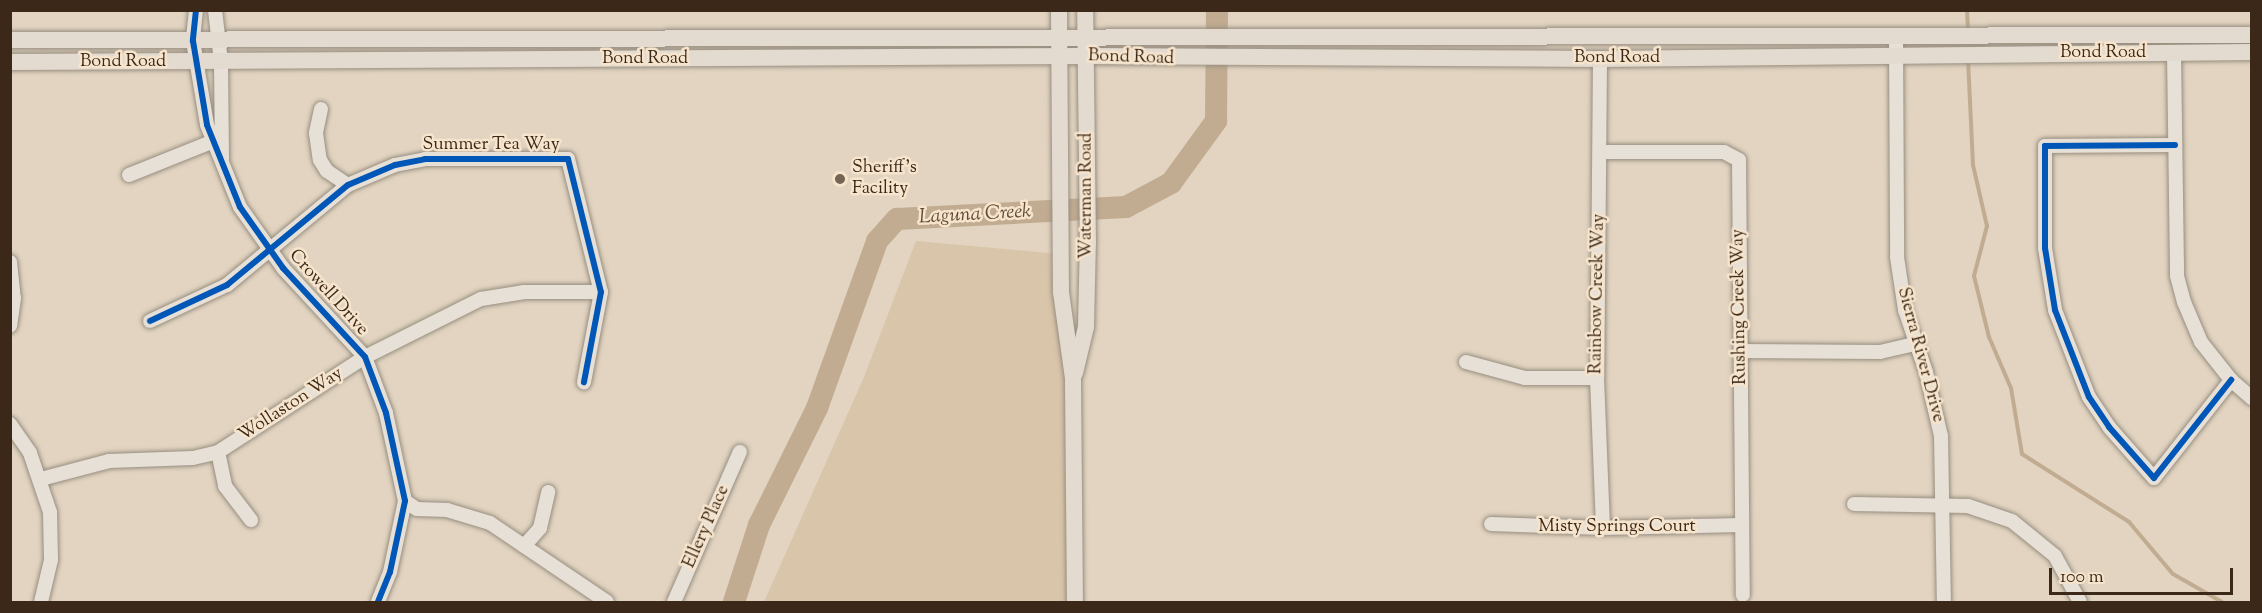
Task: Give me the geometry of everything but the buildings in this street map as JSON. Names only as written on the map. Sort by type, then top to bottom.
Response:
[{"type":"main road","name":"Waterman Road","points":[[1059,10],[1060,292],[1073,379],[1075,603]]},
{"type":"main road","name":"Waterman Road","points":[[1073,379],[1086,327],[1088,242],[1085,10]]},
{"type":"main road","name":"Bond Road","points":[[10,40],[2252,35]]},
{"type":"main road","points":[[1600,59],[1605,50],[1616,46],[1715,46],[1745,37]]},
{"type":"main road","points":[[2174,53],[2186,44],[2252,42]]},
{"type":"main road","name":"Bond Road","points":[[10,62],[1059,56],[1182,59],[1235,57],[1600,59],[2252,52]]},
{"type":"street","name":"Crowell Drive","points":[[196,10],[193,41],[211,142],[222,159],[240,207],[270,250],[365,357],[387,413],[405,501],[378,603]]},
{"type":"street","name":"Crowell Drive","points":[[215,10],[221,62],[222,159]]},
{"type":"street","name":"Sierra River Drive","points":[[1896,36],[1897,257],[1905,310],[1941,436],[1945,505],[1944,603]]},
{"type":"street","points":[[2174,53],[2177,276],[2192,324],[2231,380],[2252,398]]},
{"type":"street","name":"Rainbow Creek Way","points":[[1600,59],[1597,378],[1603,528]]},
{"type":"street","points":[[321,109],[316,133],[320,160],[327,171],[348,185]]},
{"type":"street","points":[[129,175],[211,142]]},
{"type":"street","points":[[2175,145],[2045,146],[2045,248],[2055,310],[2090,397],[2109,427],[2154,477],[2231,380]]},
{"type":"street","name":"Rushing Creek Way","points":[[1600,152],[1724,152],[1739,160],[1743,595]]},
{"type":"street","name":"Summer Tea Way","points":[[150,321],[227,285],[348,185],[395,165],[425,159],[568,159],[601,292]]},
{"type":"street","points":[[10,262],[14,298],[10,326]]},
{"type":"street","name":"Wollaston Way","points":[[41,478],[109,461],[194,458],[218,452],[365,357],[481,299],[524,292],[601,292]]},
{"type":"street","points":[[584,382],[601,292]]},
{"type":"street","points":[[1741,351],[1880,352],[1915,344]]},
{"type":"street","points":[[1466,362],[1525,378],[1597,378]]},
{"type":"street","points":[[10,424],[30,453],[41,478],[50,512],[52,544],[46,601]]},
{"type":"street","points":[[218,452],[225,486],[251,520]]},
{"type":"street","name":"Ellery Place","points":[[674,603],[740,452]]},
{"type":"street","points":[[524,546],[540,528],[548,492]]},
{"type":"street","points":[[405,501],[417,509],[447,510],[476,518],[524,546],[607,603]]},
{"type":"street","points":[[1854,504],[1945,505],[1992,512],[2028,531],[2055,556],[2080,603]]},
{"type":"street","name":"Misty Springs Court","points":[[1491,524],[1603,528],[1742,525]]},
{"type":"shaded area","points":[[916,241],[1059,254],[1080,602],[764,602],[864,377]]},
{"type":"waterway","name":"Laguna Creek","points":[[734,602],[759,525],[817,408],[877,241],[897,219],[1126,207],[1171,183],[1216,121],[1217,10]]},
{"type":"waterway","points":[[1967,10],[1968,31]]},
{"type":"waterway","points":[[1968,59],[1973,165],[1987,226],[1974,276],[1989,337],[2011,388],[2022,454],[2129,522],[2173,574],[2222,602]]},
{"type":"cycle path","points":[[196,10],[193,41],[207,125],[240,207],[283,268],[365,357],[386,413],[405,501],[390,572],[378,602]]},
{"type":"cycle path","points":[[2175,145],[2045,146],[2045,248],[2055,310],[2089,397],[2109,427],[2154,478],[2231,380]]},
{"type":"cycle path","points":[[150,321],[227,285],[348,185],[395,165],[425,159],[568,159],[601,292],[584,382]]},
{"type":"place","name":"Sheriff's Facility","points":[[840,179]]}]
